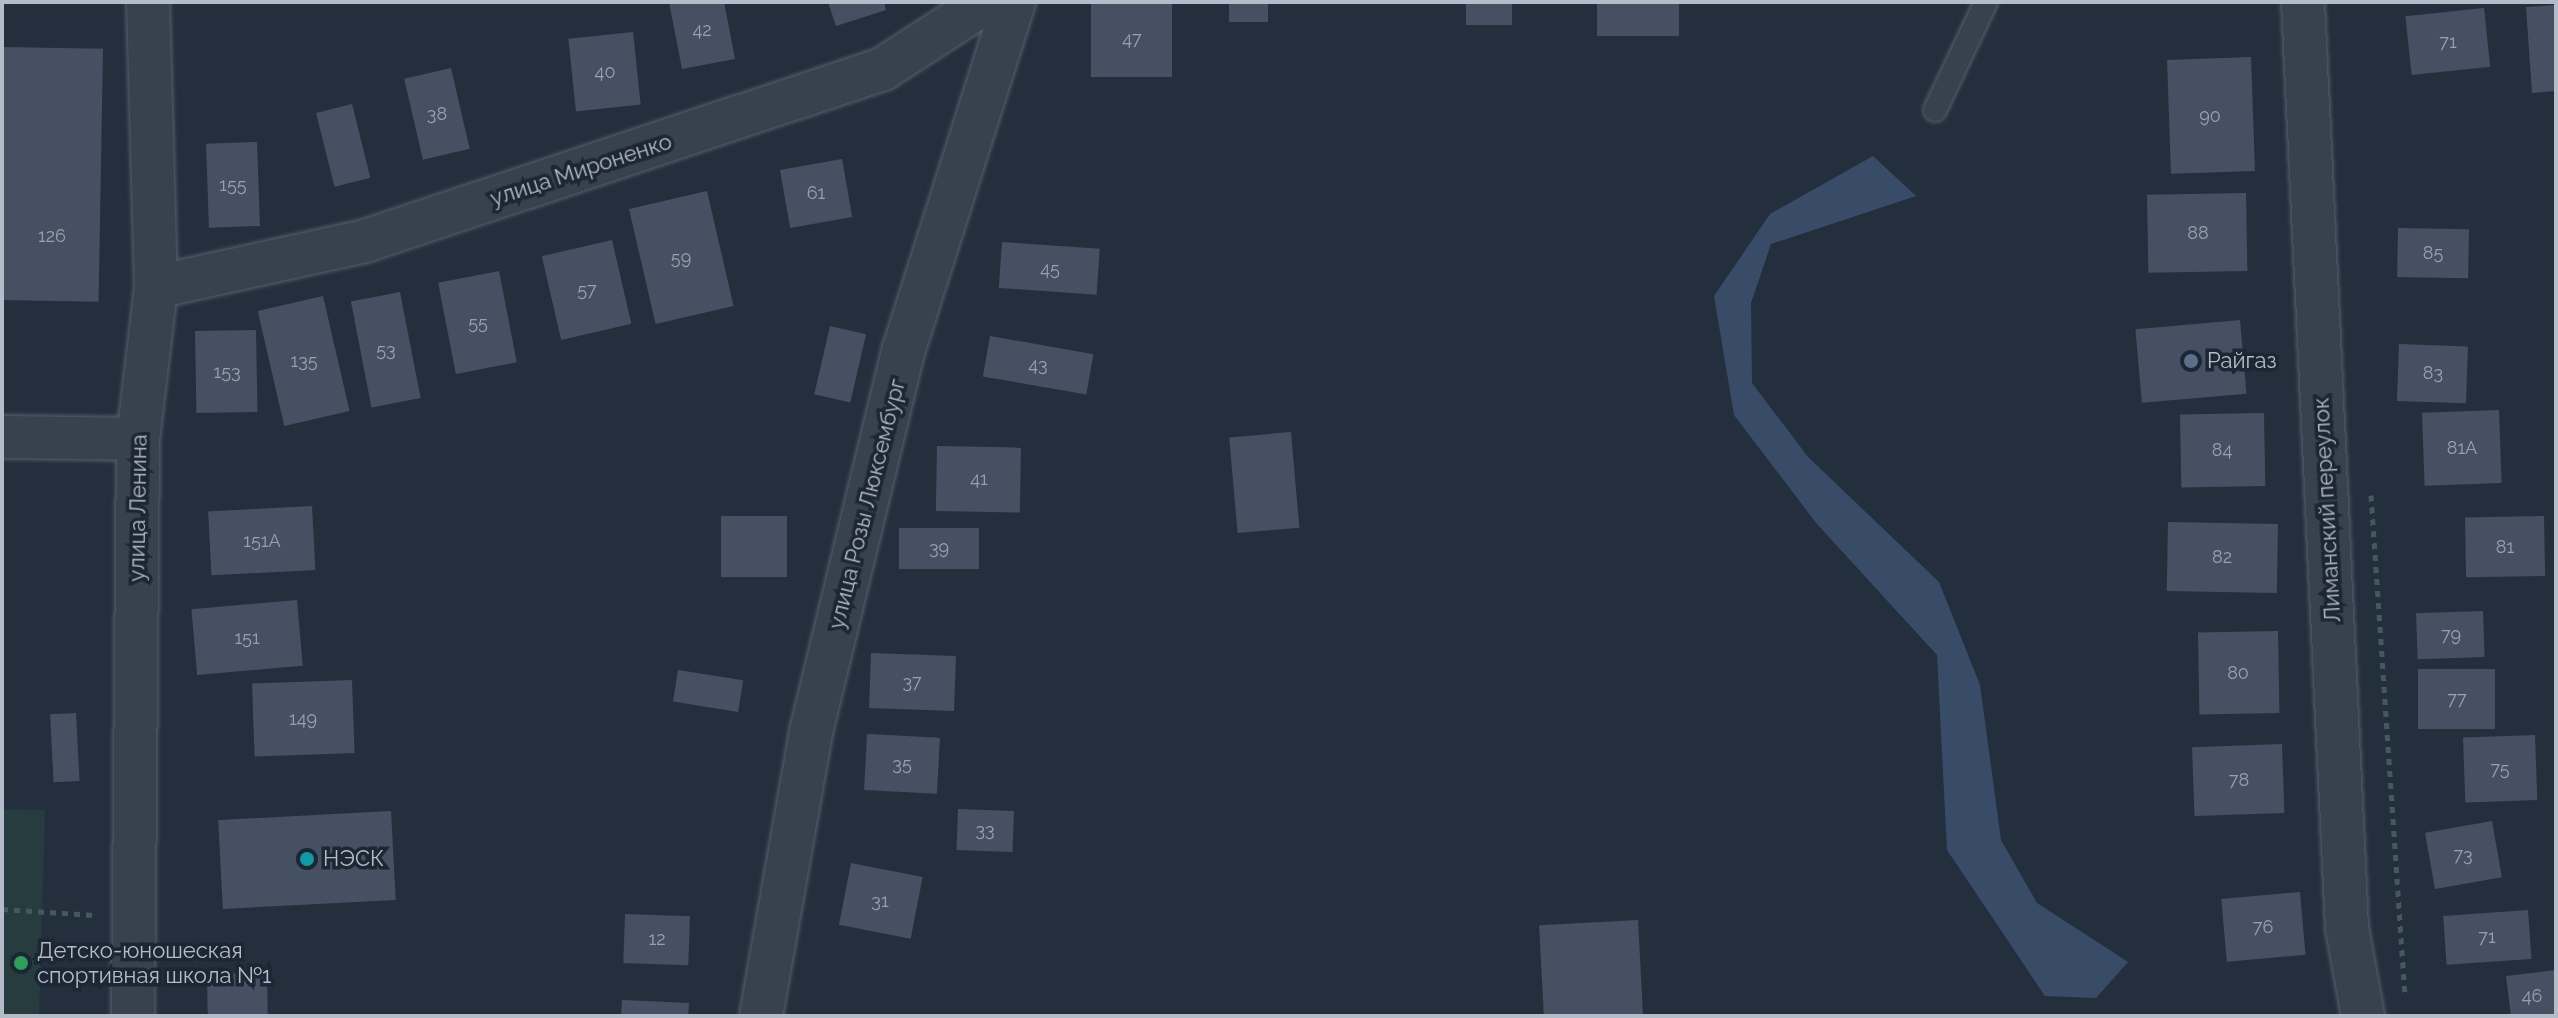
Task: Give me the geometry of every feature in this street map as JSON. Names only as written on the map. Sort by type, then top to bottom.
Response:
[{"type":"street","name":"улица Ленина","points":[[133,1016],[138,439],[156,287],[148,2]]},
{"type":"street","name":"улица Мироненко","points":[[156,287],[365,241],[883,69],[986,2]]},
{"type":"street","name":"улица Розы Люксембург","points":[[761,1016],[812,728],[904,349],[1014,2]]},
{"type":"street","name":"Лиманский переулок","points":[[2303,2],[2347,928],[2363,1016]]},
{"type":"street","points":[[2,437],[138,439]]},
{"type":"lane","points":[[1935,110],[1986,2]]},
{"type":"path","points":[[2371,482],[2405,1001]]},
{"type":"path","points":[[2,909],[135,918]]},
{"type":"green space","name":"Детско-юношеская спортивная школа №1","points":[[2,809],[45,810],[39,1016],[2,1016]]},
{"type":"water","points":[[1873,156],[1916,196],[1771,244],[1751,303],[1752,383],[1808,457],[1939,582],[1980,685],[2001,840],[2037,903],[2128,962],[2096,998],[2045,996],[1947,850],[1937,655],[1817,524],[1734,415],[1714,296],[1770,214]]},
{"type":"building","points":[[669,2],[724,2],[735,59],[682,69]]},
{"type":"building","points":[[828,2],[884,2],[886,10],[836,26]]},
{"type":"building","points":[[1091,2],[1172,2],[1172,77],[1091,77]]},
{"type":"building","points":[[1229,2],[1268,2],[1268,22],[1229,22]]},
{"type":"building","points":[[1466,2],[1512,2],[1512,25],[1466,25]]},
{"type":"building","points":[[1597,2],[1679,2],[1679,36],[1597,36]]},
{"type":"building","points":[[2556,5],[2556,91],[2532,93],[2526,7]]},
{"type":"building","points":[[2484,8],[2490,67],[2412,75],[2405,16]]},
{"type":"building","points":[[633,32],[641,105],[576,111],[568,39]]},
{"type":"building","points":[[2,47],[103,49],[99,302],[2,300]]},
{"type":"building","points":[[2251,57],[2255,171],[2171,174],[2167,60]]},
{"type":"building","points":[[451,68],[470,149],[423,160],[404,79]]},
{"type":"building","points":[[352,104],[370,178],[334,187],[316,113]]},
{"type":"building","points":[[257,142],[260,226],[209,228],[206,144]]},
{"type":"building","points":[[842,159],[852,217],[790,228],[780,170]]},
{"type":"building","points":[[707,191],[734,306],[656,324],[629,209]]},
{"type":"building","points":[[2246,193],[2247,271],[2148,273],[2147,195]]},
{"type":"building","points":[[2398,228],[2469,229],[2468,278],[2397,277]]},
{"type":"building","points":[[612,240],[631,324],[561,340],[542,256]]},
{"type":"building","points":[[1002,242],[1100,249],[1097,295],[999,288]]},
{"type":"building","points":[[499,271],[517,362],[456,374],[438,283]]},
{"type":"building","points":[[400,292],[421,398],[372,408],[351,302]]},
{"type":"building","points":[[323,296],[350,411],[284,426],[258,311]]},
{"type":"building","name":"Райгаз","points":[[2240,320],[2246,394],[2142,403],[2135,329]]},
{"type":"building","points":[[830,326],[866,334],[850,403],[814,394]]},
{"type":"building","points":[[256,330],[257,412],[196,413],[195,331]]},
{"type":"building","points":[[990,336],[1093,354],[1086,395],[983,376]]},
{"type":"building","points":[[2399,344],[2468,346],[2466,403],[2397,401]]},
{"type":"building","points":[[2499,410],[2502,483],[2425,486],[2422,413]]},
{"type":"building","points":[[2264,413],[2265,486],[2181,487],[2180,414]]},
{"type":"building","points":[[1291,432],[1299,528],[1238,533],[1229,437]]},
{"type":"building","points":[[937,446],[1021,447],[1020,512],[936,511]]},
{"type":"building","points":[[312,506],[315,570],[211,575],[208,511]]},
{"type":"building","points":[[721,516],[787,516],[787,577],[721,577]]},
{"type":"building","points":[[2544,516],[2545,576],[2466,577],[2465,517]]},
{"type":"building","points":[[2168,522],[2278,524],[2277,593],[2167,591]]},
{"type":"building","points":[[899,528],[979,528],[979,569],[899,569]]},
{"type":"building","points":[[297,600],[303,666],[197,675],[191,609]]},
{"type":"building","points":[[2483,611],[2485,657],[2418,659],[2416,613]]},
{"type":"building","points":[[2278,631],[2279,713],[2199,714],[2198,632]]},
{"type":"building","points":[[871,653],[956,656],[954,711],[869,708]]},
{"type":"building","points":[[2418,669],[2495,669],[2495,729],[2418,729]]},
{"type":"building","points":[[678,670],[743,680],[738,712],[673,702]]},
{"type":"building","points":[[352,680],[355,753],[255,756],[252,683]]},
{"type":"building","points":[[76,713],[80,781],[54,782],[50,714]]},
{"type":"building","points":[[867,734],[940,738],[937,794],[864,790]]},
{"type":"building","points":[[2535,735],[2537,800],[2465,802],[2463,738]]},
{"type":"building","points":[[2282,744],[2284,813],[2194,816],[2192,747]]},
{"type":"building","points":[[958,809],[1014,811],[1013,852],[957,850]]},
{"type":"building","name":"НЭСК","points":[[391,811],[396,900],[223,909],[218,820]]},
{"type":"building","points":[[2492,821],[2502,877],[2435,889],[2425,833]]},
{"type":"building","points":[[851,863],[923,877],[911,939],[839,925]]},
{"type":"building","points":[[2300,892],[2305,955],[2227,962],[2221,899]]},
{"type":"building","points":[[2528,910],[2531,959],[2447,965],[2443,916]]},
{"type":"building","points":[[625,914],[690,916],[688,965],[623,963]]},
{"type":"building","points":[[1638,920],[1643,1016],[1544,1016],[1539,925]]},
{"type":"building","points":[[2556,970],[2556,1016],[2511,1016],[2506,976]]},
{"type":"building","points":[[267,973],[268,1016],[208,1016],[207,974]]},
{"type":"building","points":[[622,1000],[689,1003],[688,1016],[621,1016]]},
{"type":"place","name":"Райгаз","points":[[2191,361]]},
{"type":"place","name":"НЭСК","points":[[307,859]]},
{"type":"place","name":"Детско-юношеская спортивная школа №1","points":[[21,963]]}]
